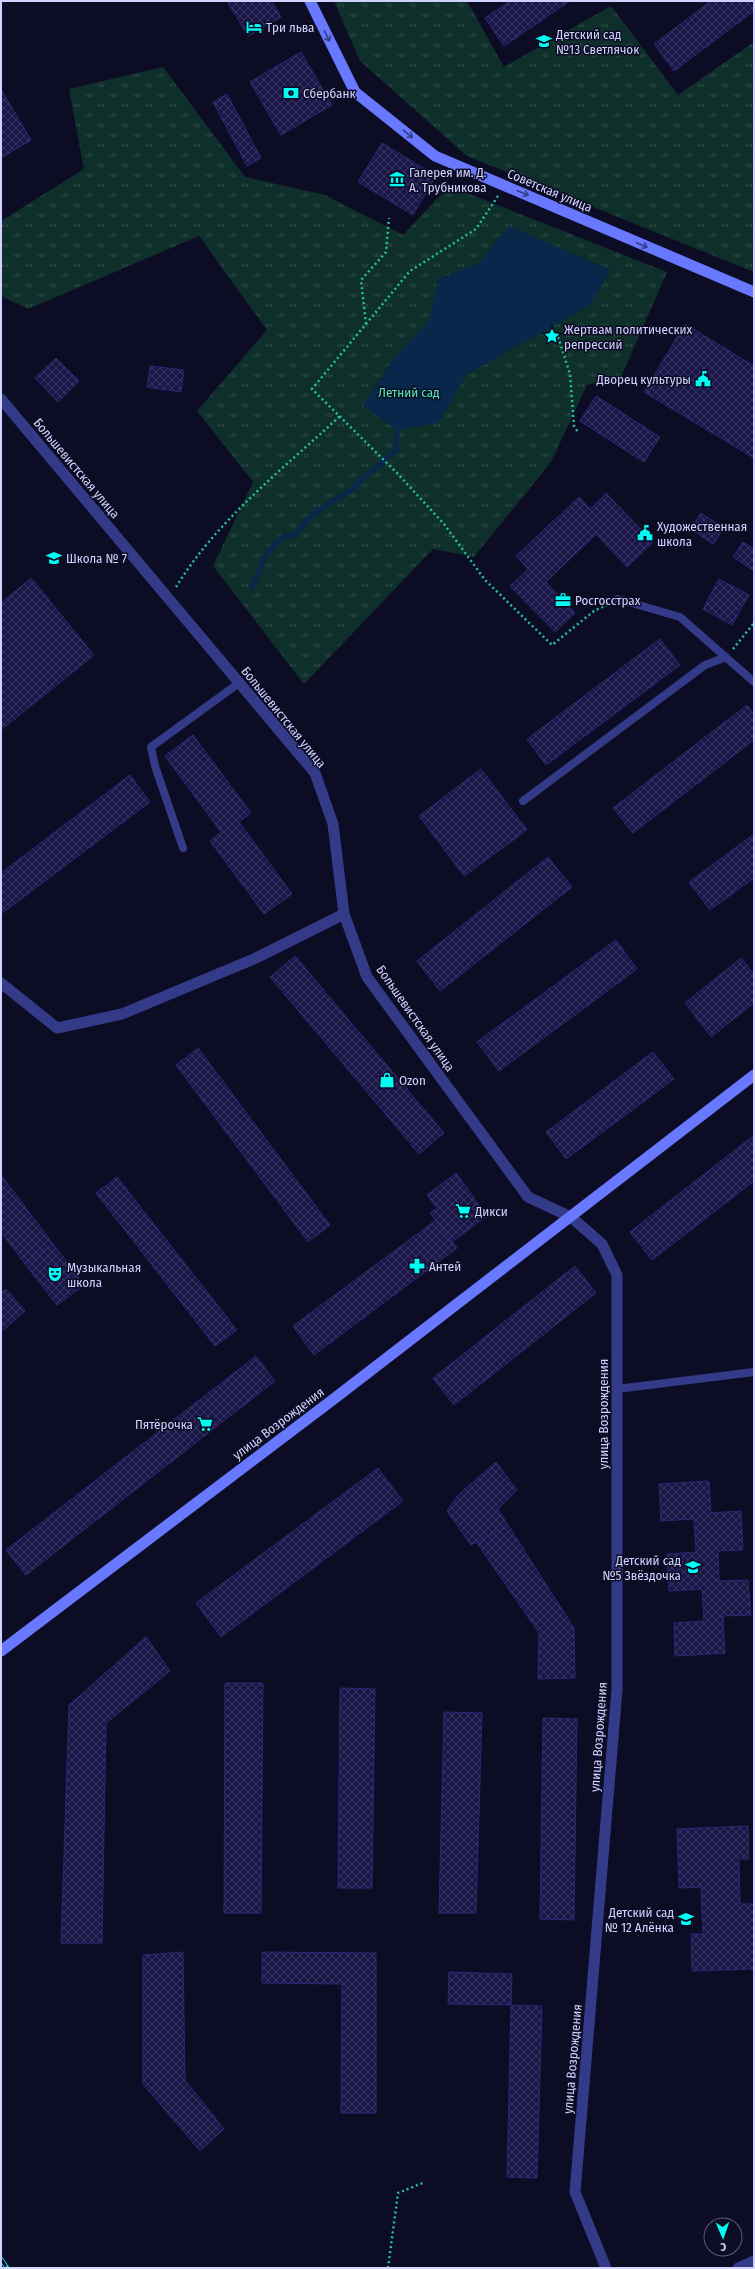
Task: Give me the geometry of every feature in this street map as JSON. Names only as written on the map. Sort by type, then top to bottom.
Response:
[{"type":"main road","name":"Советская улица","points":[[310,1],[355,92],[435,156],[754,292]]},
{"type":"main road","name":"улица Возрождения","points":[[1,1651],[571,1217],[754,1075]]},
{"type":"street","name":"Большевистская улица","points":[[1,399],[315,773],[333,824],[344,914],[367,977],[528,1197],[571,1217]]},
{"type":"street","points":[[1,983],[56,1028],[86,1022],[129,1011],[256,958],[344,914]]},
{"type":"street","name":"улица Возрождения","points":[[571,1217],[602,1244],[617,1275],[617,1690],[575,2192],[606,2268]]},
{"type":"street","points":[[738,2268],[754,2262]]},
{"type":"lane","points":[[618,600],[680,617],[754,682]]},
{"type":"lane","points":[[523,801],[705,666],[726,657]]},
{"type":"lane","points":[[183,848],[155,766],[151,747],[239,683]]},
{"type":"lane","points":[[617,1389],[754,1372]]},
{"type":"path","points":[[505,186],[476,229],[410,272],[312,389],[397,473],[444,524],[485,580],[552,645],[594,612],[618,600]]},
{"type":"path","points":[[366,324],[361,280],[386,252],[389,218]]},
{"type":"path","points":[[558,337],[570,374],[574,426],[578,432]]},
{"type":"path","points":[[169,599],[188,568],[223,525],[340,416]]},
{"type":"path","points":[[726,657],[754,623]]},
{"type":"path","points":[[388,2268],[398,2193],[425,2182]]},
{"type":"green space","points":[[334,1],[467,1],[504,67],[611,6],[678,95],[754,42],[754,272],[467,156],[360,61]]},
{"type":"green space","name":"Летний сад","points":[[163,67],[245,177],[325,195],[403,235],[449,186],[667,272],[621,377],[587,385],[551,462],[474,557],[433,549],[304,684],[213,566],[253,482],[197,411],[267,330],[199,236],[28,309],[1,296],[1,221],[84,169],[69,89]]},
{"type":"water","points":[[509,226],[611,270],[589,306],[467,374],[438,423],[397,430],[363,406],[393,359],[430,320],[438,279],[478,264]]},
{"type":"building","name":"Три льва","points":[[227,1],[272,1],[281,17],[248,36]]},
{"type":"building","points":[[510,1],[570,1],[504,46],[485,18]]},
{"type":"building","points":[[711,1],[754,1],[754,11],[674,71],[654,44]]},
{"type":"building","name":"Сбербанк","points":[[301,52],[332,105],[281,135],[250,82]]},
{"type":"building","points":[[2,91],[31,140],[1,158],[1,92]]},
{"type":"building","points":[[227,94],[261,158],[247,166],[213,102]]},
{"type":"building","name":"Галерея им. Д. А. Трубникова","points":[[382,143],[436,176],[413,215],[358,182]]},
{"type":"building","name":"Дворец культуры","points":[[685,324],[754,366],[754,458],[644,392]]},
{"type":"building","points":[[56,358],[79,381],[58,402],[35,378]]},
{"type":"building","points":[[150,366],[184,370],[181,392],[147,387]]},
{"type":"building","points":[[596,396],[660,437],[644,462],[580,421]]},
{"type":"building","points":[[606,493],[653,542],[627,567],[596,534],[546,582],[575,613],[555,632],[510,586],[528,569],[516,556],[579,497],[590,509]]},
{"type":"building","points":[[701,513],[724,528],[713,544],[691,529]]},
{"type":"building","points":[[743,542],[754,549],[754,571],[733,557]]},
{"type":"building","points":[[31,578],[94,655],[1,730],[1,603]]},
{"type":"building","points":[[719,579],[749,595],[732,625],[703,609]]},
{"type":"building","points":[[660,639],[680,665],[546,765],[527,739]]},
{"type":"building","points":[[747,705],[754,714],[754,740],[633,833],[613,808]]},
{"type":"building","points":[[193,735],[251,813],[239,822],[292,894],[264,914],[210,841],[221,832],[165,756]]},
{"type":"building","points":[[481,769],[527,830],[464,876],[419,816]]},
{"type":"building","points":[[130,775],[150,802],[1,914],[1,873]]},
{"type":"building","points":[[754,834],[754,878],[710,910],[689,882]]},
{"type":"building","points":[[548,857],[572,887],[440,991],[417,961]]},
{"type":"building","points":[[616,940],[637,969],[499,1071],[477,1042]]},
{"type":"building","points":[[295,956],[444,1133],[419,1154],[270,977]]},
{"type":"building","points":[[741,958],[754,974],[754,1003],[711,1037],[685,1003]]},
{"type":"building","points":[[198,1048],[330,1225],[308,1242],[176,1065]]},
{"type":"building","points":[[653,1052],[674,1079],[566,1159],[546,1132]]},
{"type":"building","points":[[753,1136],[754,1181],[652,1260],[630,1232]]},
{"type":"building","points":[[456,1173],[487,1216],[452,1242],[430,1213],[437,1208],[427,1195]]},
{"type":"building","points":[[1,1175],[53,1244],[25,1264],[1,1232]]},
{"type":"building","points":[[117,1177],[237,1330],[215,1346],[96,1193]]},
{"type":"building","points":[[436,1220],[457,1248],[314,1355],[293,1326]]},
{"type":"building","name":"Музыкальная школа","points":[[53,1244],[84,1285],[57,1305],[25,1264]]},
{"type":"building","points":[[575,1266],[596,1293],[454,1405],[433,1378]]},
{"type":"building","points":[[6,1289],[25,1311],[1,1332],[1,1293]]},
{"type":"building","points":[[256,1356],[275,1381],[26,1575],[6,1550]]},
{"type":"building","points":[[496,1462],[517,1490],[498,1509],[508,1525],[471,1545],[447,1511],[459,1494]]},
{"type":"building","points":[[378,1468],[403,1501],[221,1637],[196,1603]]},
{"type":"building","name":"Детский сад №5 Звёздочка","points":[[709,1481],[711,1513],[741,1511],[743,1550],[718,1551],[719,1581],[748,1580],[751,1615],[723,1616],[725,1653],[675,1656],[674,1623],[704,1621],[702,1589],[669,1591],[667,1554],[696,1552],[694,1519],[661,1521],[659,1484]]},
{"type":"building","points":[[508,1525],[574,1628],[575,1678],[538,1679],[539,1633],[477,1543]]},
{"type":"building","points":[[146,1637],[170,1671],[106,1723],[102,1943],[61,1943],[69,1705]]},
{"type":"building","points":[[225,1683],[263,1683],[261,1913],[224,1913]]},
{"type":"building","points":[[340,1688],[375,1689],[372,1888],[338,1888]]},
{"type":"building","points":[[444,1712],[482,1713],[476,1913],[439,1913]]},
{"type":"building","points":[[543,1718],[577,1719],[574,1920],[540,1919]]},
{"type":"building","points":[[748,1826],[749,1859],[739,1859],[740,1904],[754,1904],[754,1969],[692,1971],[691,1934],[703,1934],[701,1887],[679,1888],[677,1829]]},
{"type":"building","points":[[183,1952],[185,2080],[224,2129],[200,2151],[143,2084],[143,1955]]},
{"type":"building","points":[[262,1952],[376,1953],[376,2113],[341,2113],[342,1984],[262,1983]]},
{"type":"building","points":[[449,1972],[512,1974],[511,2005],[448,2004]]},
{"type":"building","points":[[511,2005],[542,2006],[537,2178],[507,2177]]},
{"type":"waterway","points":[[252,588],[266,555],[283,536],[295,535],[314,513],[348,492],[396,450],[397,430]]},
{"type":"railway","points":[[1,2259],[7,2268]]},
{"type":"place","name":"Три льва","points":[[254,27]]},
{"type":"place","name":"Детский сад №13 Светлячок","points":[[544,41]]},
{"type":"place","name":"Сбербанк","points":[[291,93]]},
{"type":"place","name":"Галерея им. Д. А. Трубникова","points":[[397,179]]},
{"type":"place","name":"Жертвам политических репрессий","points":[[552,336]]},
{"type":"place","name":"Дворец культуры","points":[[703,379]]},
{"type":"place","name":"Художественная школа","points":[[645,533]]},
{"type":"place","name":"Школа № 7","points":[[54,558]]},
{"type":"place","name":"Росгосстрах","points":[[563,600]]},
{"type":"place","name":"Ozon","points":[[387,1080]]},
{"type":"place","name":"Дикси","points":[[463,1211]]},
{"type":"place","name":"Антей","points":[[417,1266]]},
{"type":"place","name":"Музыкальная школа","points":[[55,1274]]},
{"type":"place","name":"Пятёрочка","points":[[205,1424]]},
{"type":"place","name":"Детский сад №5 Звёздочка","points":[[693,1567]]},
{"type":"place","name":"Детский сад № 12 Алёнка","points":[[686,1919]]}]
